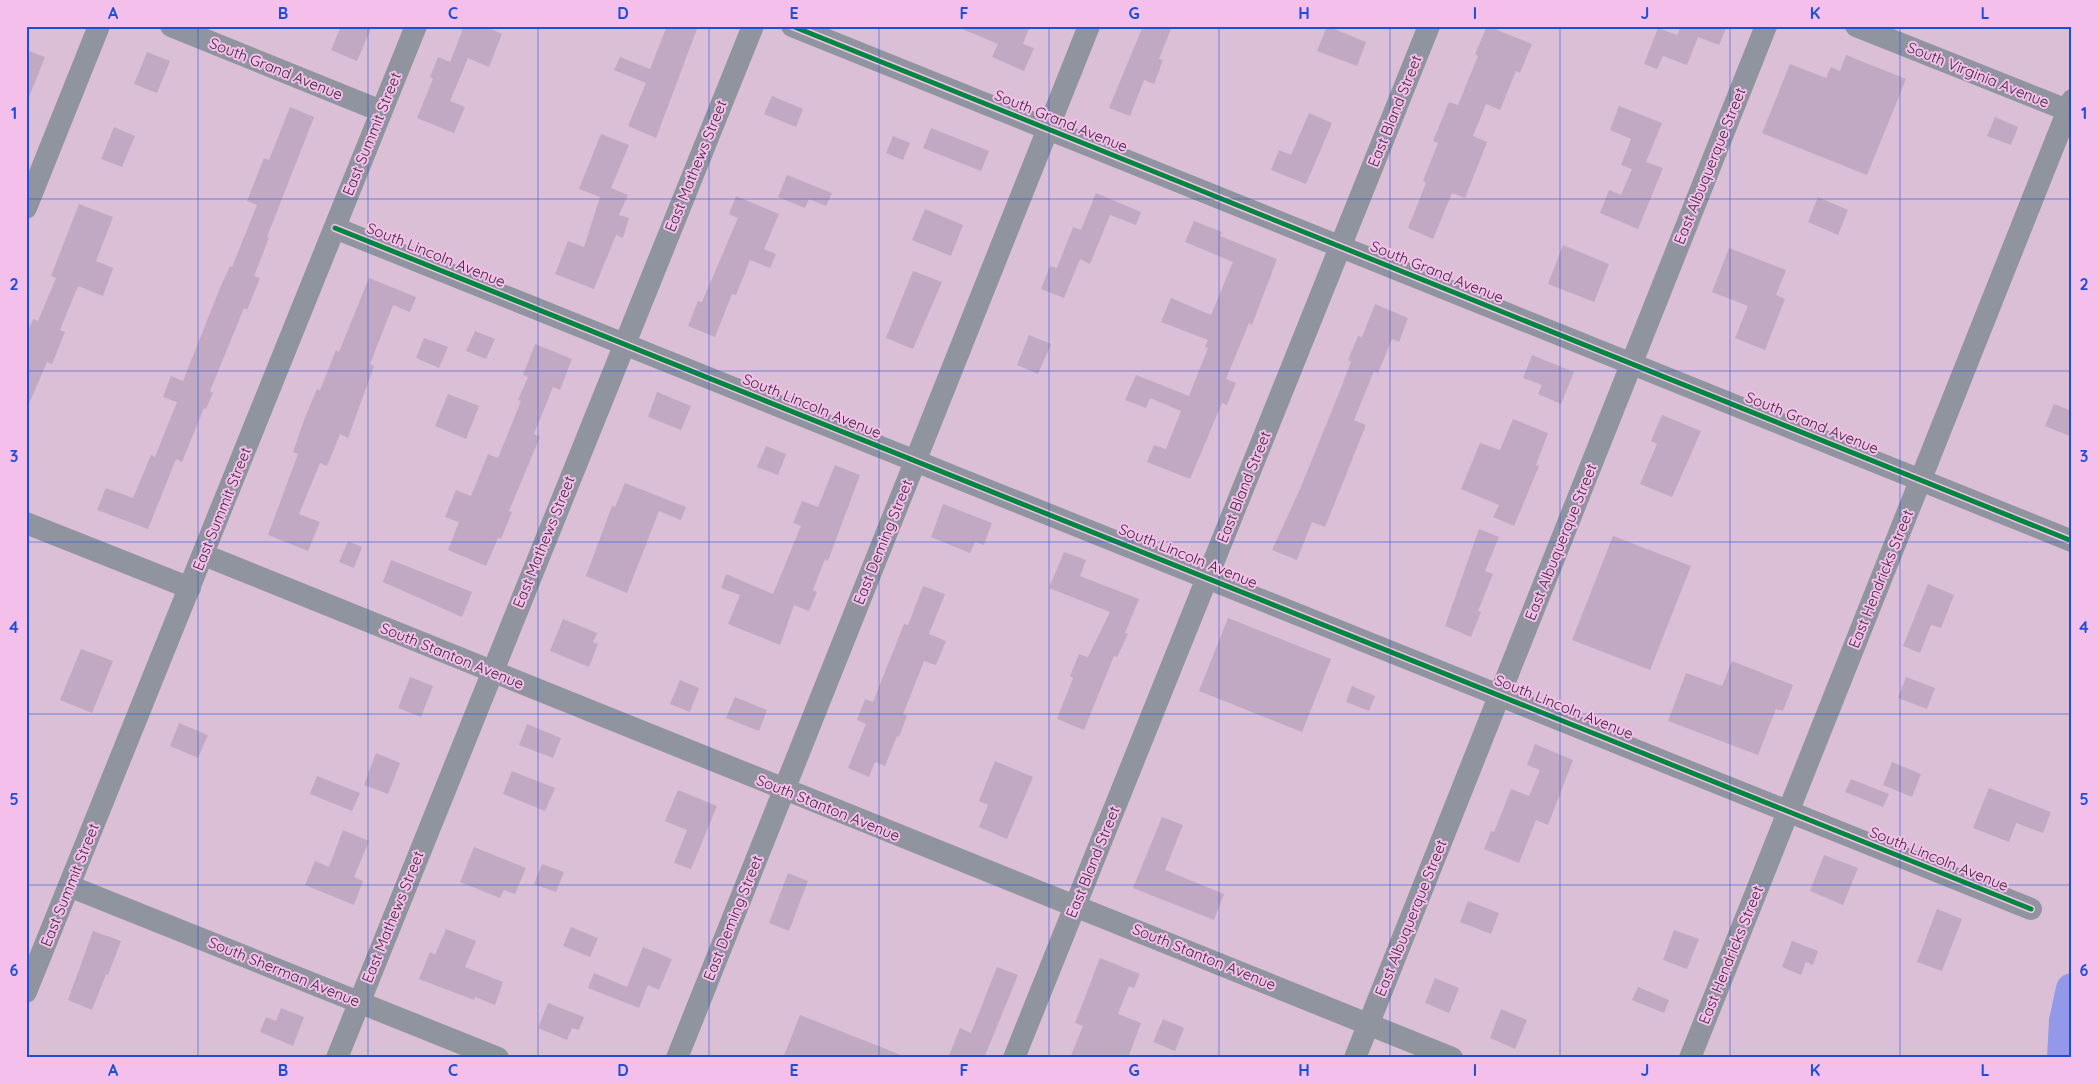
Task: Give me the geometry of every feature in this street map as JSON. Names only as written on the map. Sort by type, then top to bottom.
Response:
[{"type":"street","points":[[26,208],[99,26]]},
{"type":"street","name":"South Grand Avenue","points":[[171,26],[381,111]]},
{"type":"street","name":"East Summit Street","points":[[26,992],[416,26]]},
{"type":"street","name":"East Mathews Street","points":[[337,1058],[753,26]]},
{"type":"street","name":"South Grand Avenue","points":[[792,26],[2072,540]]},
{"type":"street","name":"East Deming Street","points":[[677,1058],[1089,26]]},
{"type":"street","name":"East Bland Street","points":[[1014,1058],[1429,26]]},
{"type":"street","name":"East Albuquerque Street","points":[[1355,1058],[1766,26]]},
{"type":"street","name":"South Virginia Avenue","points":[[1856,26],[2070,107]]},
{"type":"street","name":"East Hendricks Street","points":[[1690,1058],[2070,107]]},
{"type":"street","name":"South Lincoln Avenue","points":[[335,228],[1209,577],[2031,909]]},
{"type":"street","points":[[26,523],[190,588]]},
{"type":"street","name":"South Stanton Avenue","points":[[204,555],[1452,1058]]},
{"type":"street","name":"South Sherman Avenue","points":[[69,886],[498,1058]]},
{"type":"building","points":[[341,26],[372,26],[357,61],[331,50]]},
{"type":"building","points":[[464,26],[484,26],[502,34],[489,67],[468,58],[450,101],[465,107],[454,133],[417,118],[433,79],[430,77],[438,57],[450,62]]},
{"type":"building","points":[[667,26],[698,26],[656,138],[628,126],[646,83],[614,70],[620,57],[650,69]]},
{"type":"building","points":[[955,26],[1030,26],[1023,44],[1034,48],[1024,71],[992,57],[998,44]]},
{"type":"building","points":[[1143,26],[1172,26],[1159,59],[1163,60],[1154,84],[1144,80],[1130,116],[1109,108]]},
{"type":"building","points":[[1327,26],[1366,42],[1357,66],[1317,51]]},
{"type":"building","points":[[1487,26],[1532,44],[1520,73],[1516,71],[1500,110],[1486,104],[1473,136],[1487,142],[1478,165],[1465,198],[1452,193],[1433,239],[1408,228],[1426,183],[1423,181],[1438,143],[1433,141],[1449,102],[1458,105],[1478,56],[1475,54]]},
{"type":"building","points":[[1674,26],[1727,26],[1719,45],[1698,37],[1687,65],[1663,56],[1657,69],[1644,64],[1658,28],[1677,35],[1680,29]]},
{"type":"building","points":[[26,50],[45,57],[27,102],[26,102]]},
{"type":"building","points":[[147,52],[170,61],[157,93],[134,84]]},
{"type":"building","points":[[1846,55],[1906,79],[1867,175],[1762,133],[1790,64],[1826,78],[1831,67],[1840,71]]},
{"type":"building","points":[[772,96],[803,109],[796,127],[764,114]]},
{"type":"building","points":[[1619,106],[1662,123],[1646,162],[1663,168],[1638,229],[1600,213],[1609,190],[1621,195],[1632,169],[1621,165],[1631,139],[1610,130]]},
{"type":"building","points":[[290,107],[314,117],[267,237],[269,238],[254,276],[260,278],[247,310],[244,308],[210,391],[213,393],[206,409],[204,408],[182,462],[176,459],[148,529],[97,510],[106,488],[133,498],[151,455],[155,457],[177,402],[163,397],[171,376],[183,381],[220,288],[230,266],[232,267],[257,205],[247,201],[264,158],[269,160]]},
{"type":"building","points":[[1309,113],[1332,123],[1306,184],[1271,170],[1279,150],[1291,155]]},
{"type":"building","points":[[1995,117],[2018,127],[2011,145],[1987,136]]},
{"type":"building","points":[[114,127],[135,136],[122,167],[101,159]]},
{"type":"building","points":[[931,128],[989,151],[981,171],[923,148]]},
{"type":"building","points":[[601,134],[629,145],[611,188],[628,195],[619,215],[629,218],[623,238],[616,235],[594,289],[555,274],[568,241],[584,247],[600,197],[579,189]]},
{"type":"building","points":[[893,136],[910,143],[903,160],[886,153]]},
{"type":"building","points":[[787,175],[832,193],[826,206],[809,199],[805,208],[778,197]]},
{"type":"building","points":[[1096,193],[1141,212],[1136,225],[1110,215],[1090,264],[1080,259],[1064,298],[1041,289],[1050,266],[1057,268],[1073,227],[1081,230]]},
{"type":"building","points":[[736,196],[779,214],[764,249],[776,254],[770,268],[750,260],[736,295],[732,294],[715,337],[688,326],[698,301],[702,302],[738,218],[729,214]]},
{"type":"building","points":[[1818,197],[1848,210],[1838,235],[1808,222]]},
{"type":"building","points":[[79,204],[113,217],[96,261],[113,268],[103,296],[78,286],[60,330],[65,332],[52,364],[47,362],[26,411],[26,335],[33,319],[38,321],[56,278],[51,276]]},
{"type":"building","points":[[925,209],[963,225],[951,256],[912,240]]},
{"type":"building","points":[[1194,221],[1222,232],[1220,236],[1277,259],[1252,325],[1249,323],[1226,379],[1236,383],[1227,405],[1222,403],[1190,479],[1147,462],[1154,445],[1166,449],[1181,411],[1150,398],[1146,408],[1125,400],[1136,375],[1189,396],[1208,348],[1205,347],[1208,340],[1161,322],[1171,298],[1211,315],[1233,262],[1185,242]]},
{"type":"building","points":[[1563,245],[1609,264],[1594,302],[1548,284]]},
{"type":"building","points":[[1729,248],[1786,270],[1776,295],[1785,299],[1765,350],[1735,338],[1748,306],[1712,292]]},
{"type":"building","points":[[913,271],[942,282],[913,349],[886,338]]},
{"type":"building","points":[[369,278],[416,297],[410,312],[393,305],[370,364],[374,366],[348,438],[340,434],[327,466],[320,463],[299,514],[320,522],[308,551],[268,535],[298,454],[293,452],[304,420],[317,389],[320,390],[336,350],[339,352]]},
{"type":"building","points":[[1375,304],[1408,318],[1399,342],[1392,339],[1378,373],[1374,371],[1354,420],[1366,425],[1325,527],[1312,522],[1297,560],[1272,550],[1300,489],[1337,398],[1351,362],[1348,360],[1358,336],[1362,337]]},
{"type":"building","points":[[475,331],[495,339],[486,359],[466,351]]},
{"type":"building","points":[[1029,335],[1051,344],[1038,374],[1017,365]]},
{"type":"building","points":[[424,338],[448,347],[439,368],[416,358]]},
{"type":"building","points":[[535,344],[572,359],[560,390],[553,387],[534,434],[540,437],[509,511],[512,512],[501,539],[498,538],[486,566],[448,550],[459,522],[445,517],[456,490],[471,496],[488,454],[498,458],[521,401],[518,400],[528,377],[523,375]]},
{"type":"building","points":[[1532,355],[1574,372],[1561,404],[1538,394],[1542,385],[1523,378]]},
{"type":"building","points":[[657,392],[691,406],[681,430],[648,417]]},
{"type":"building","points":[[448,394],[479,406],[466,439],[435,426]]},
{"type":"building","points":[[2054,404],[2072,411],[2072,437],[2045,426]]},
{"type":"building","points":[[1662,415],[1701,431],[1672,497],[1640,484],[1657,444],[1651,441]]},
{"type":"building","points":[[1513,419],[1548,433],[1536,465],[1539,466],[1514,526],[1493,517],[1499,505],[1461,489],[1480,443],[1500,450]]},
{"type":"building","points":[[766,446],[786,454],[778,475],[757,467]]},
{"type":"building","points":[[835,465],[860,475],[828,561],[825,559],[813,590],[817,592],[809,611],[794,605],[780,645],[728,624],[740,595],[721,588],[726,574],[773,594],[801,526],[793,523],[802,501],[818,507]]},
{"type":"building","points":[[625,483],[686,507],[681,520],[659,511],[627,593],[586,576],[612,506],[615,507]]},
{"type":"building","points":[[943,504],[992,523],[984,545],[975,542],[970,553],[931,537]]},
{"type":"building","points":[[1479,529],[1499,537],[1485,571],[1493,574],[1478,611],[1481,612],[1471,637],[1445,626]]},
{"type":"building","points":[[1613,536],[1691,566],[1650,670],[1572,640]]},
{"type":"building","points":[[348,541],[362,547],[354,568],[339,562]]},
{"type":"building","points":[[1064,552],[1086,560],[1080,576],[1139,599],[1125,633],[1128,634],[1117,657],[1114,656],[1084,730],[1057,719],[1073,678],[1070,676],[1079,654],[1088,657],[1110,612],[1049,588]]},
{"type":"building","points":[[391,560],[472,592],[462,617],[383,582]]},
{"type":"building","points":[[1928,584],[1954,595],[1941,628],[1931,625],[1920,653],[1903,646]]},
{"type":"building","points":[[923,586],[945,594],[929,634],[946,641],[936,665],[924,661],[903,714],[907,716],[899,737],[897,736],[885,766],[875,762],[869,777],[848,768],[866,724],[857,720],[865,699],[873,702],[904,624],[908,625]]},
{"type":"building","points":[[1228,618],[1331,659],[1302,732],[1199,691]]},
{"type":"building","points":[[563,619],[597,633],[593,642],[598,644],[589,667],[550,651]]},
{"type":"building","points":[[81,649],[113,661],[92,713],[60,700]]},
{"type":"building","points":[[1732,661],[1793,685],[1783,711],[1776,709],[1758,755],[1668,721],[1686,673],[1722,686]]},
{"type":"building","points":[[410,677],[433,686],[421,717],[398,708]]},
{"type":"building","points":[[1906,677],[1935,688],[1927,709],[1898,698]]},
{"type":"building","points":[[680,680],[699,688],[690,712],[670,704]]},
{"type":"building","points":[[1352,686],[1375,696],[1369,711],[1346,702]]},
{"type":"building","points":[[735,697],[767,710],[759,731],[726,718]]},
{"type":"building","points":[[179,723],[208,735],[198,758],[170,746]]},
{"type":"building","points":[[527,724],[561,738],[553,758],[519,745]]},
{"type":"building","points":[[1535,744],[1573,760],[1548,825],[1536,820],[1519,863],[1484,849],[1491,831],[1494,832],[1511,789],[1529,796],[1540,770],[1527,765]]},
{"type":"building","points":[[376,753],[400,763],[388,794],[364,785]]},
{"type":"building","points":[[995,761],[1033,777],[1007,839],[979,827],[988,805],[979,801]]},
{"type":"building","points":[[1892,762],[1921,774],[1912,797],[1883,785]]},
{"type":"building","points":[[512,771],[555,788],[545,811],[503,794]]},
{"type":"building","points":[[317,776],[360,793],[352,811],[310,794]]},
{"type":"building","points":[[1851,779],[1889,794],[1883,807],[1845,792]]},
{"type":"building","points":[[1989,788],[2051,812],[2043,833],[2016,823],[2009,842],[1973,828]]},
{"type":"building","points":[[678,790],[717,806],[691,869],[674,863],[687,830],[665,821]]},
{"type":"building","points":[[1162,817],[1183,825],[1165,870],[1224,894],[1214,920],[1133,888]]},
{"type":"building","points":[[343,830],[369,841],[354,877],[363,881],[354,905],[305,885],[315,861],[329,867]]},
{"type":"building","points":[[474,847],[526,868],[515,894],[504,890],[500,898],[460,882]]},
{"type":"building","points":[[1824,855],[1858,868],[1843,905],[1810,891]]},
{"type":"building","points":[[542,864],[564,872],[556,892],[534,884]]},
{"type":"building","points":[[788,873],[808,881],[789,931],[769,923]]},
{"type":"building","points":[[1468,901],[1499,913],[1491,934],[1460,922]]},
{"type":"building","points":[[1937,909],[1962,919],[1942,971],[1917,962]]},
{"type":"building","points":[[571,927],[598,938],[590,957],[563,946]]},
{"type":"building","points":[[446,929],[476,941],[465,967],[503,982],[495,1005],[475,997],[474,1000],[419,979],[430,952],[435,955]]},
{"type":"building","points":[[1674,930],[1699,939],[1687,969],[1663,960]]},
{"type":"building","points":[[93,931],[121,941],[92,1010],[68,1000]]},
{"type":"building","points":[[1792,941],[1818,951],[1813,965],[1806,962],[1801,975],[1782,967]]},
{"type":"building","points":[[643,947],[672,959],[659,990],[648,985],[639,1008],[588,988],[594,973],[627,987]]},
{"type":"building","points":[[1100,958],[1140,974],[1134,988],[1129,986],[1118,1014],[1141,1023],[1128,1058],[1070,1058],[1083,1026],[1075,1023]]},
{"type":"building","points":[[997,967],[1018,975],[984,1058],[948,1058],[960,1028],[971,1033]]},
{"type":"building","points":[[1435,978],[1459,988],[1449,1013],[1425,1003]]},
{"type":"building","points":[[1638,987],[1669,1000],[1664,1013],[1632,1000]]},
{"type":"building","points":[[548,1003],[584,1017],[579,1030],[572,1028],[567,1040],[538,1028]]},
{"type":"building","points":[[281,1008],[304,1017],[293,1046],[260,1032],[266,1017],[276,1021]]},
{"type":"building","points":[[1501,1009],[1527,1020],[1515,1049],[1490,1038]]},
{"type":"building","points":[[800,1015],[906,1057],[906,1058],[783,1058]]},
{"type":"building","points":[[1163,1019],[1184,1028],[1175,1051],[1153,1042]]},
{"type":"waterway","points":[[2063,1058],[2065,1021],[2072,989]]},
{"type":"cycle path","points":[[792,26],[2072,541]]},
{"type":"cycle path","points":[[335,228],[2031,909]]}]
